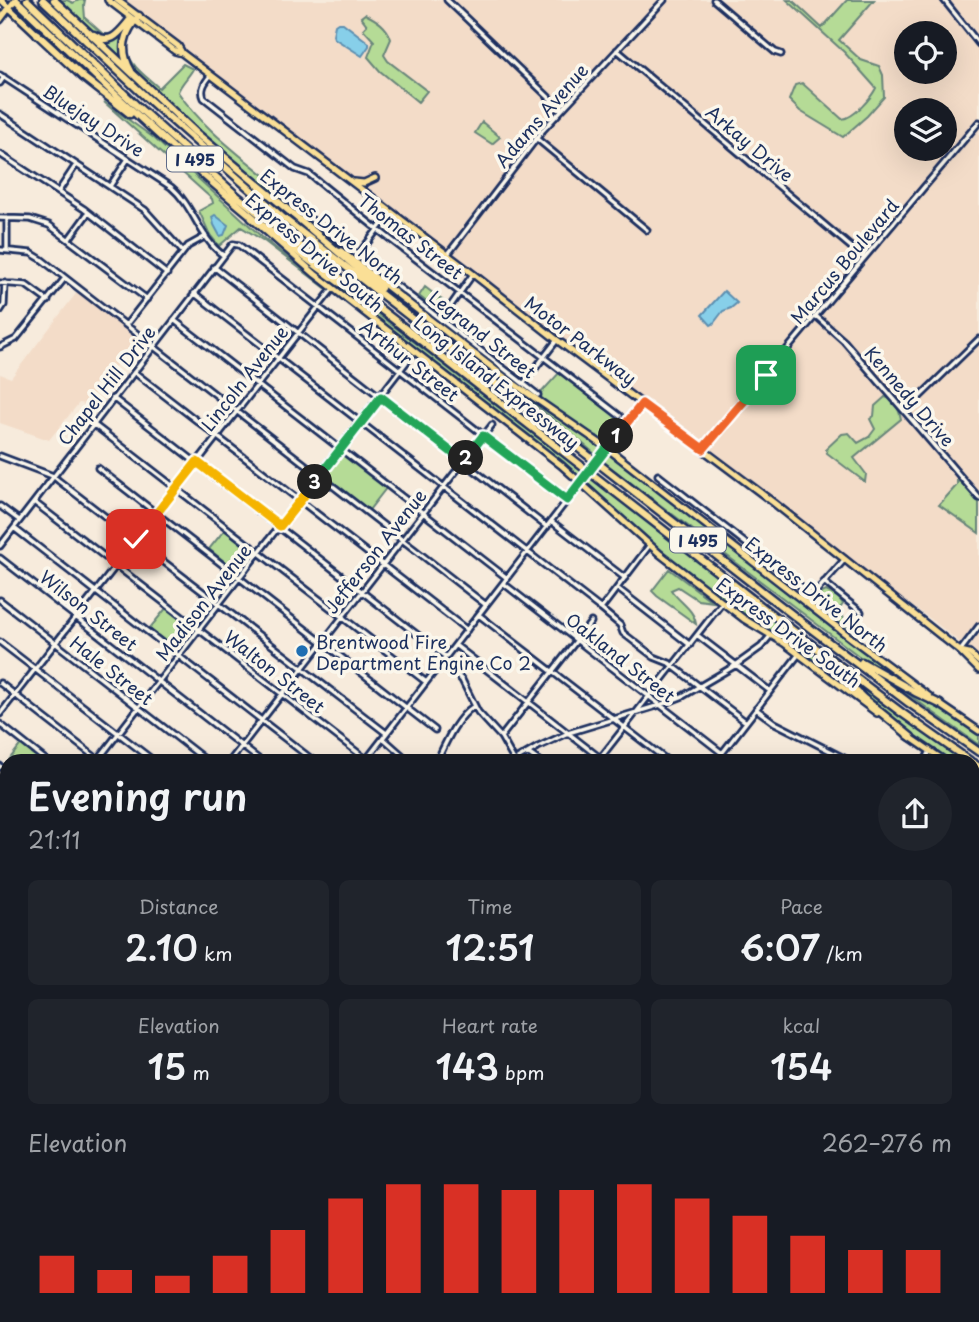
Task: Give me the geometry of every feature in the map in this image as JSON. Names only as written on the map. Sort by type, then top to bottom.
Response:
[{"type":"highway","name":"Long Island Expressway","points":[[43,0],[147,98],[282,217],[900,696],[979,751]]},
{"type":"highway","name":"Express Drive North","points":[[54,0],[228,161],[319,236]]},
{"type":"highway","name":"Long Island Expressway","points":[[20,1],[237,196],[769,612],[961,754]]},
{"type":"highway","name":"Express Drive South","points":[[20,1],[162,138],[229,197]]},
{"type":"highway","points":[[79,23],[97,37],[108,39],[117,35],[135,17]]},
{"type":"highway","points":[[135,17],[125,36],[123,49],[126,62],[140,82]]},
{"type":"highway","points":[[37,34],[89,82],[162,138]]},
{"type":"highway","points":[[229,197],[348,289],[374,303]]},
{"type":"highway","points":[[319,236],[381,289],[391,301]]},
{"type":"highway","points":[[769,612],[809,645],[866,701],[911,737]]},
{"type":"highway","points":[[799,618],[875,671],[940,704]]},
{"type":"main road","points":[[1,0],[37,34]]},
{"type":"main road","name":"Motor Parkway","points":[[108,0],[135,17]]},
{"type":"main road","name":"Motor Parkway","points":[[117,0],[175,51],[211,75],[774,503],[960,651],[979,670]]},
{"type":"main road","points":[[0,20],[9,8],[20,1]]},
{"type":"main road","points":[[351,181],[363,183],[374,178]]},
{"type":"main road","name":"Express Drive South","points":[[229,197],[259,227],[315,274],[583,480],[649,546],[748,622],[799,654],[935,754]]},
{"type":"main road","name":"Express Drive North","points":[[319,236],[979,731]]},
{"type":"main road","name":"Motor Parkway","points":[[960,651],[969,653],[979,663]]},
{"type":"street","points":[[447,0],[561,109]]},
{"type":"street","points":[[714,0],[775,52],[781,54]]},
{"type":"street","points":[[944,0],[979,44]]},
{"type":"street","name":"Adams Avenue","points":[[447,255],[536,138],[660,1]]},
{"type":"street","name":"Arkay Drive","points":[[617,50],[864,258]]},
{"type":"street","name":"Thomas Street","points":[[211,75],[203,87],[204,98],[295,169],[309,174],[620,416]]},
{"type":"street","points":[[0,83],[2,76]]},
{"type":"street","name":"Bluejay Drive","points":[[2,76],[177,192],[188,205],[211,246],[223,255]]},
{"type":"street","points":[[0,114],[145,210],[183,252]]},
{"type":"street","name":"Marcus Boulevard","points":[[703,449],[979,122]]},
{"type":"street","points":[[536,138],[647,230]]},
{"type":"street","points":[[0,154],[88,213],[167,274]]},
{"type":"street","points":[[109,187],[128,159]]},
{"type":"street","points":[[58,192],[76,165]]},
{"type":"street","name":"Legrand Street","points":[[282,189],[283,196],[298,209],[538,395]]},
{"type":"street","points":[[358,255],[391,212]]},
{"type":"street","points":[[69,239],[88,213]]},
{"type":"street","points":[[0,218],[43,222],[147,299]]},
{"type":"street","points":[[7,218],[7,250]]},
{"type":"street","points":[[126,325],[188,246],[206,236]]},
{"type":"street","name":"Chapel Hill Drive","points":[[0,546],[223,255],[231,245],[236,244]]},
{"type":"street","name":"Arthur Street","points":[[236,244],[567,500]]},
{"type":"street","points":[[0,250],[31,253],[486,605]]},
{"type":"street","points":[[214,267],[547,527]]},
{"type":"street","points":[[441,318],[474,274]]},
{"type":"street","points":[[0,347],[16,339],[65,278]]},
{"type":"street","points":[[0,311],[4,305],[2,283],[26,285],[48,300]]},
{"type":"street","name":"Lincoln Avenue","points":[[0,714],[331,290]]},
{"type":"street","points":[[194,293],[601,609],[620,625],[623,633],[654,657],[669,663],[746,722]]},
{"type":"street","name":"Kennedy Drive","points":[[816,316],[844,341],[979,498]]},
{"type":"street","points":[[174,320],[507,578]]},
{"type":"street","points":[[905,411],[979,339]]},
{"type":"street","points":[[523,383],[557,340]]},
{"type":"street","name":"Madison Avenue","points":[[103,754],[408,360]]},
{"type":"street","points":[[133,372],[467,630]]},
{"type":"street","points":[[113,398],[280,526],[445,659],[463,680],[482,718],[501,737],[511,754]]},
{"type":"street","points":[[370,754],[642,404]]},
{"type":"street","points":[[93,424],[426,682]]},
{"type":"street","name":"Jefferson Avenue","points":[[236,754],[492,425]]},
{"type":"street","points":[[0,456],[53,476],[302,668],[402,754]]},
{"type":"street","points":[[97,468],[435,730]]},
{"type":"street","points":[[658,475],[812,595]]},
{"type":"street","name":"Walton Street","points":[[34,502],[357,754]]},
{"type":"street","points":[[0,506],[19,520]]},
{"type":"street","points":[[551,521],[625,578]]},
{"type":"street","points":[[14,527],[305,754]]},
{"type":"street","points":[[601,609],[649,546]]},
{"type":"street","name":"Wilson Street","points":[[0,558],[252,754]]},
{"type":"street","points":[[806,603],[845,559]]},
{"type":"street","points":[[824,582],[862,612]]},
{"type":"street","name":"Oakland Street","points":[[503,583],[722,753]]},
{"type":"street","points":[[617,588],[690,645]]},
{"type":"street","name":"Hale Street","points":[[0,600],[198,754]]},
{"type":"street","points":[[606,754],[722,603]]},
{"type":"street","points":[[479,615],[659,754]]},
{"type":"street","points":[[501,737],[591,622]]},
{"type":"street","points":[[960,651],[979,626]]},
{"type":"street","points":[[697,635],[770,691]]},
{"type":"street","points":[[525,754],[568,733],[660,705],[700,687],[761,647],[771,635]]},
{"type":"street","points":[[0,642],[145,754]]},
{"type":"street","points":[[455,645],[594,754]]},
{"type":"street","points":[[722,753],[799,654]]},
{"type":"street","points":[[0,683],[89,754]]},
{"type":"street","points":[[441,754],[452,732],[474,706]]},
{"type":"street","points":[[756,709],[775,723],[836,754]]},
{"type":"street","points":[[0,724],[38,754]]},
{"type":"street","points":[[928,754],[930,750]]},
{"type":"shaded area","points":[[109,0],[979,0],[979,658],[932,620],[845,559]]},
{"type":"shaded area","points":[[78,291],[138,337],[86,404],[79,403],[49,440],[0,423],[0,374],[11,378]]},
{"type":"green space","points":[[61,0],[73,3],[85,0],[85,18],[103,34],[112,34],[105,37],[96,34]]},
{"type":"green space","points":[[787,0],[792,0],[822,28],[847,0],[874,0],[839,40],[861,60],[879,66],[883,75],[884,97],[843,137],[800,111],[789,100],[795,85],[802,83],[842,119],[857,111],[876,88],[844,52]]},
{"type":"green space","points":[[17,6],[119,103],[87,79],[25,19]]},
{"type":"green space","points":[[365,14],[381,24],[389,34],[391,39],[384,55],[388,61],[427,91],[418,102],[380,71],[368,57],[374,41],[363,29],[367,25],[361,17]]},
{"type":"green space","points":[[124,32],[124,61],[122,61],[101,41]]},
{"type":"green space","points":[[127,52],[135,66],[159,88],[183,64],[193,69],[178,92],[211,130],[277,186],[282,199],[320,231],[513,380],[281,201],[134,71]]},
{"type":"green space","points":[[104,102],[154,138],[262,237],[328,290],[264,241],[241,227],[219,246],[210,235],[199,211],[213,203],[212,199]]},
{"type":"green space","points":[[482,122],[500,137],[492,144],[475,133]]},
{"type":"green space","points":[[296,255],[584,472],[579,479],[318,275]]},
{"type":"green space","points":[[376,281],[600,447],[601,451],[597,456]]},
{"type":"green space","points":[[425,287],[447,304],[440,313],[419,296]]},
{"type":"green space","points":[[559,373],[621,421],[608,441],[602,442],[537,397]]},
{"type":"green space","points":[[885,397],[896,405],[901,419],[854,458],[866,474],[865,482],[827,453],[826,449],[842,434],[849,433],[858,443],[869,437],[875,429],[870,419],[874,416],[875,406]]},
{"type":"green space","points":[[341,451],[387,487],[369,510],[323,474]]},
{"type":"green space","points":[[608,454],[910,686],[864,660],[613,469],[603,461]]},
{"type":"green space","points":[[590,477],[757,606],[851,690],[759,628],[654,548],[585,484]]},
{"type":"green space","points":[[957,481],[979,502],[979,533],[939,505],[957,485]]},
{"type":"green space","points":[[226,528],[247,545],[230,566],[209,549]]},
{"type":"green space","points":[[669,569],[713,602],[698,600],[678,587],[671,590],[689,610],[696,624],[652,591]]},
{"type":"green space","points":[[826,591],[838,597],[843,604],[839,610],[850,622],[846,627],[816,601],[818,595]]},
{"type":"green space","points":[[167,607],[196,630],[179,652],[149,629]]},
{"type":"green space","points":[[835,668],[955,754],[939,754],[870,703]]},
{"type":"green space","points":[[878,673],[942,709],[979,734],[979,745]]},
{"type":"green space","points":[[22,743],[36,754],[13,754]]},
{"type":"water","points":[[343,23],[369,43],[362,56],[334,38],[335,25]]},
{"type":"water","points":[[215,215],[228,225],[224,235],[220,236],[214,225],[212,217]]},
{"type":"water","points":[[724,291],[737,303],[723,311],[711,325],[702,315]]},
{"type":"place","name":"Brentwood Fire Department Engine Co 2","points":[[302,651]]},
{"type":"route","points":[[136,539],[197,462],[280,526],[381,397],[463,461],[483,436],[567,500],[642,404],[703,449],[766,375]]}]
